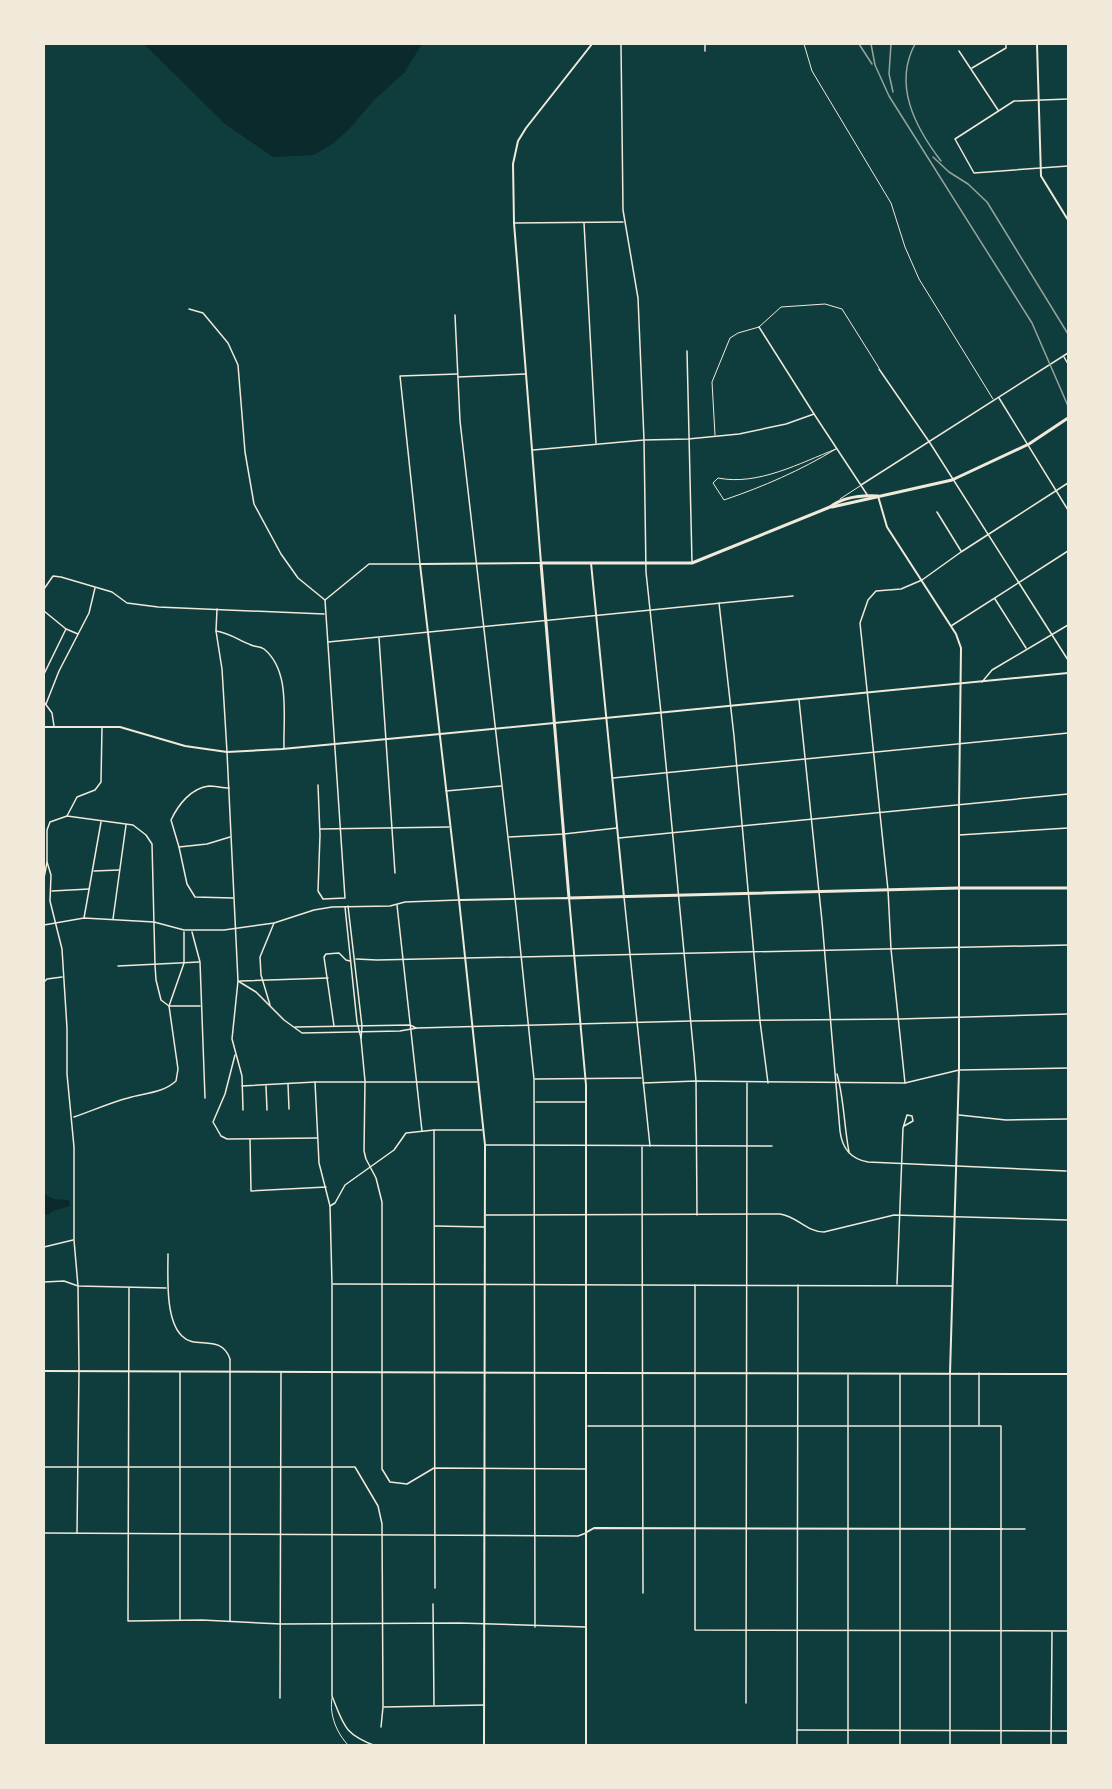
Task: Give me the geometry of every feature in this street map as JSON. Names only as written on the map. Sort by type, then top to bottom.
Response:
[{"type":"main road","points":[[1068,418],[1029,444],[952,480],[830,507],[692,563],[542,563],[569,898],[959,888],[1068,888]]},
{"type":"main road","points":[[830,507],[839,500],[868,495],[878,496]]},
{"type":"street","points":[[318,785],[320,829],[318,891],[321,897],[326,899],[345,898],[325,614],[326,600],[369,564],[542,563],[514,223],[513,164],[518,141],[526,128],[592,44]]},
{"type":"street","points":[[621,44],[624,222],[638,298],[646,564],[696,1081],[697,1215]]},
{"type":"street","points":[[705,44],[705,51]]},
{"type":"street","points":[[971,69],[1006,48],[1006,44]]},
{"type":"street","points":[[1037,44],[1040,167],[1045,184],[1068,220]]},
{"type":"street","points":[[959,51],[998,111]]},
{"type":"street","points":[[1068,99],[1014,101],[955,139],[974,173],[1068,166]]},
{"type":"street","points":[[514,223],[624,222]]},
{"type":"street","points":[[584,223],[596,444]]},
{"type":"street","points":[[189,309],[203,313],[228,343],[238,365],[245,452],[254,504],[281,554],[298,578],[326,600]]},
{"type":"street","points":[[455,315],[460,421],[522,956],[534,1079],[536,1145],[535,1627]]},
{"type":"street","points":[[759,327],[813,414],[871,499]]},
{"type":"street","points":[[687,351],[692,563]]},
{"type":"street","points":[[861,485],[1068,353]]},
{"type":"street","points":[[1063,356],[1068,364]]},
{"type":"street","points":[[879,369],[930,443],[1068,660]]},
{"type":"street","points":[[484,1746],[485,1144],[400,376],[526,374]]},
{"type":"street","points":[[999,398],[1068,510]]},
{"type":"street","points":[[532,450],[739,434],[786,424],[813,414]]},
{"type":"street","points":[[905,1083],[891,949],[888,890],[860,623],[868,600],[876,591],[901,590],[922,580],[1068,483]]},
{"type":"street","points":[[878,496],[887,527],[951,626],[961,648],[958,805],[960,1017],[950,1373],[950,1746]]},
{"type":"street","points":[[937,512],[962,552]]},
{"type":"street","points":[[951,626],[1068,551]]},
{"type":"street","points":[[591,563],[650,1147]]},
{"type":"street","points":[[44,589],[53,576],[61,576],[112,592],[127,603],[158,607],[325,614]]},
{"type":"street","points":[[54,727],[52,713],[45,703],[89,614],[96,587]]},
{"type":"street","points":[[327,642],[793,596]]},
{"type":"street","points":[[994,598],[1026,649]]},
{"type":"street","points":[[719,603],[768,1083]]},
{"type":"street","points":[[217,609],[216,631],[222,669],[238,981],[232,1033],[242,1086],[243,1110]]},
{"type":"street","points":[[44,611],[66,629],[79,634]]},
{"type":"street","points":[[982,682],[992,670],[1068,625]]},
{"type":"street","points":[[44,674],[66,629]]},
{"type":"street","points":[[216,631],[233,635],[252,645],[262,647],[273,659],[281,675],[284,749]]},
{"type":"street","points":[[379,637],[395,873]]},
{"type":"street","points":[[44,727],[125,728],[185,746],[227,752],[284,749],[1068,673]]},
{"type":"street","points":[[799,699],[842,1143],[849,1152],[864,1162],[1066,1171]]},
{"type":"street","points":[[67,816],[77,797],[95,790],[101,782],[102,726]]},
{"type":"street","points":[[612,778],[1068,733]]},
{"type":"street","points":[[446,791],[502,785]]},
{"type":"street","points":[[229,789],[209,786],[193,792],[179,804],[171,820],[187,884],[195,897],[234,898]]},
{"type":"street","points":[[618,838],[1068,794]]},
{"type":"street","points":[[44,878],[47,862],[47,830],[50,822],[67,816],[133,825],[139,829],[152,844],[155,965],[161,1000],[169,1006],[200,1006]]},
{"type":"street","points":[[84,918],[101,821]]},
{"type":"street","points":[[112,920],[127,825]]},
{"type":"street","points":[[320,829],[450,827]]},
{"type":"street","points":[[508,837],[617,828]]},
{"type":"street","points":[[959,835],[1068,828]]},
{"type":"street","points":[[179,847],[207,844],[231,836]]},
{"type":"street","points":[[47,862],[51,875],[50,901],[62,949],[67,1028],[67,1074],[73,1117],[74,1240],[78,1286],[79,1371],[77,1533]]},
{"type":"street","points":[[93,871],[121,870]]},
{"type":"street","points":[[51,891],[90,889]]},
{"type":"street","points":[[44,925],[84,918],[154,922],[184,930],[201,931],[236,929],[274,922],[314,910],[348,906],[459,900],[569,898],[586,1078],[587,1627],[585,1746]]},
{"type":"street","points":[[397,904],[422,1131]]},
{"type":"street","points":[[348,906],[363,1032],[361,1039]]},
{"type":"street","points":[[345,907],[365,1081],[364,1151],[378,1183],[382,1202],[382,1469],[390,1482],[407,1485],[435,1468],[587,1469]]},
{"type":"street","points":[[270,1005],[262,979],[260,952],[270,936],[274,922]]},
{"type":"street","points":[[73,1117],[127,1098],[165,1089],[176,1081],[178,1069],[169,1006],[184,963],[184,930]]},
{"type":"street","points":[[193,931],[200,962],[205,1098]]},
{"type":"street","points":[[355,959],[1068,945]]},
{"type":"street","points":[[334,1027],[325,956],[339,953],[350,961]]},
{"type":"street","points":[[118,966],[200,962]]},
{"type":"street","points":[[44,982],[63,977]]},
{"type":"street","points":[[238,981],[329,978]]},
{"type":"street","points":[[238,981],[256,992],[294,1027],[304,1033],[691,1020],[899,1019],[1068,1014]]},
{"type":"street","points":[[294,1027],[410,1025],[417,1028]]},
{"type":"street","points":[[236,1054],[225,1094],[213,1122],[221,1136],[227,1139],[317,1138]]},
{"type":"street","points":[[643,1083],[696,1081],[905,1083],[959,1070],[1068,1068]]},
{"type":"street","points":[[836,1073],[840,1083],[845,1137],[849,1152]]},
{"type":"street","points":[[534,1079],[642,1078]]},
{"type":"street","points":[[242,1086],[365,1081],[478,1082]]},
{"type":"street","points":[[315,1082],[319,1162],[330,1206],[332,1696],[345,1728],[376,1746]]},
{"type":"street","points":[[746,1703],[747,1083]]},
{"type":"street","points":[[288,1084],[289,1109]]},
{"type":"street","points":[[266,1085],[267,1110]]},
{"type":"street","points":[[535,1102],[586,1102]]},
{"type":"street","points":[[958,1115],[1006,1120],[1068,1119]]},
{"type":"street","points":[[897,1285],[904,1126]]},
{"type":"street","points":[[330,1206],[335,1203],[345,1185],[394,1150],[406,1133],[434,1130],[483,1130]]},
{"type":"street","points":[[434,1130],[435,1588]]},
{"type":"street","points":[[250,1139],[251,1191],[327,1187]]},
{"type":"street","points":[[485,1144],[586,1144],[650,1147],[772,1146]]},
{"type":"street","points":[[642,1146],[643,1593]]},
{"type":"street","points":[[485,1215],[789,1215],[818,1232],[900,1215],[1067,1220]]},
{"type":"street","points":[[434,1226],[485,1227]]},
{"type":"street","points":[[44,1247],[74,1240]]},
{"type":"street","points":[[168,1254],[167,1288],[174,1319],[183,1338],[211,1343],[221,1348],[229,1356],[230,1622]]},
{"type":"street","points":[[44,1282],[64,1281],[78,1286],[167,1288]]},
{"type":"street","points":[[332,1284],[952,1286]]},
{"type":"street","points":[[797,1746],[798,1284]]},
{"type":"street","points":[[695,1285],[695,1630],[1068,1631]]},
{"type":"street","points":[[129,1288],[128,1621],[202,1620],[281,1624],[485,1624],[587,1627]]},
{"type":"street","points":[[44,1371],[1068,1374]]},
{"type":"street","points":[[180,1372],[180,1620]]},
{"type":"street","points":[[280,1698],[281,1372]]},
{"type":"street","points":[[979,1372],[979,1426]]},
{"type":"street","points":[[900,1373],[900,1746]]},
{"type":"street","points":[[848,1374],[848,1746]]},
{"type":"street","points":[[587,1426],[1001,1426],[1001,1746]]},
{"type":"street","points":[[44,1467],[355,1467],[381,1513],[383,1535],[381,1727]]},
{"type":"street","points":[[44,1533],[578,1536],[594,1528],[1025,1529]]},
{"type":"street","points":[[434,1604],[434,1705]]},
{"type":"street","points":[[1051,1746],[1052,1631]]},
{"type":"street","points":[[383,1707],[485,1705]]},
{"type":"street","points":[[797,1730],[1068,1731]]},
{"type":"lane","points":[[804,44],[812,71],[891,203],[905,248],[919,279],[994,401]]},
{"type":"lane","points":[[715,437],[712,382],[726,344],[738,333],[759,327],[781,307],[825,304],[842,309],[879,369]]},
{"type":"lane","points":[[836,449],[764,487],[724,500],[713,483],[718,478],[727,480],[755,478],[836,449]]},
{"type":"lane","points":[[839,500],[861,485]]},
{"type":"lane","points":[[332,1696],[334,1722],[343,1740],[349,1746]]},
{"type":"water","points":[[144,44],[422,44],[404,73],[375,99],[334,143],[314,155],[273,157],[225,124]]},
{"type":"water","points":[[44,1194],[54,1199],[69,1200],[70,1206],[53,1211],[48,1215],[44,1213]]},
{"type":"railway","points":[[859,44],[872,64]]},
{"type":"railway","points":[[871,44],[875,65],[889,96],[1032,323],[1068,406]]},
{"type":"railway","points":[[891,44],[889,74],[893,92]]},
{"type":"railway","points":[[915,44],[906,75],[910,105],[923,134],[941,161]]},
{"type":"railway","points":[[933,157],[987,202],[1068,334]]}]
